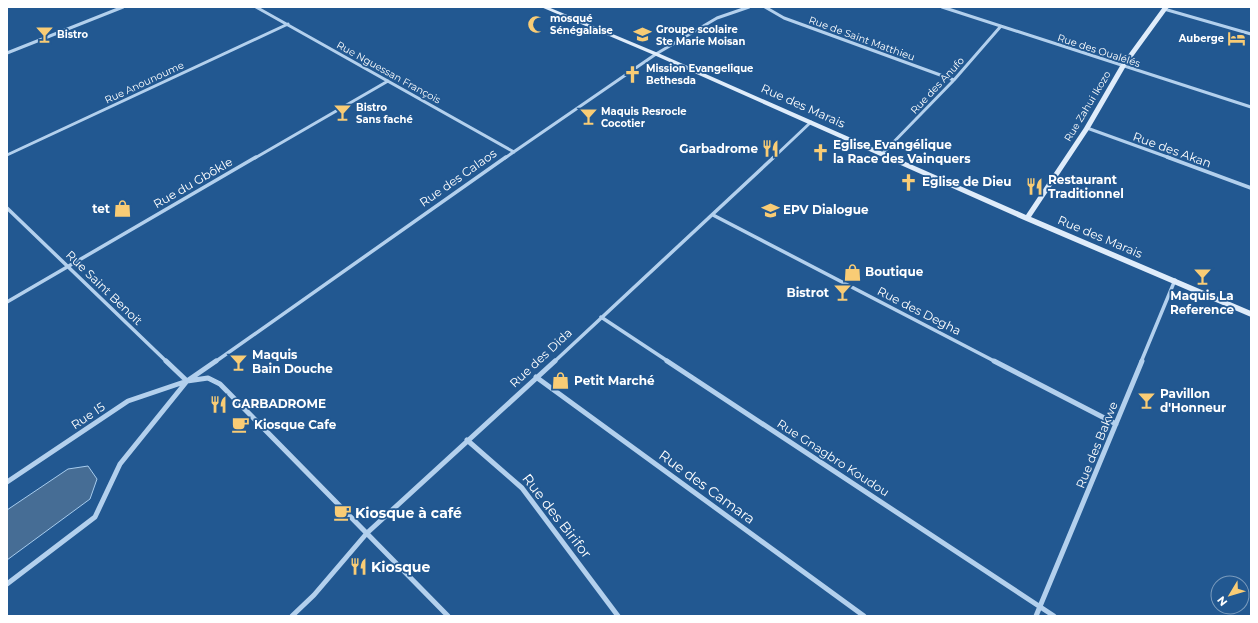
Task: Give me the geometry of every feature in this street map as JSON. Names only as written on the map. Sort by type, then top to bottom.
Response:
[{"type":"street","points":[[7,53],[123,7]]},
{"type":"street","name":"Rue Nguessan François","points":[[256,7],[514,152]]},
{"type":"street","name":"Rue des Marais","points":[[544,7],[656,54],[883,153],[1027,218],[1175,280],[1251,314]]},
{"type":"street","name":"Rue des Calaos","points":[[187,381],[656,54],[717,18],[749,7]]},
{"type":"street","name":"Rue de Saint Matthieu","points":[[765,7],[784,18],[954,80]]},
{"type":"street","name":"Rue des Oualélés","points":[[942,7],[1251,107]]},
{"type":"street","points":[[1165,8],[1251,34]]},
{"type":"street","name":"Rue Zahui Ikozo","points":[[1027,218],[1087,128],[1122,66],[1165,8]]},
{"type":"street","name":"Rue Anounoume","points":[[7,155],[288,24]]},
{"type":"street","name":"Rue des Anufo","points":[[883,153],[954,80],[1001,26]]},
{"type":"street","name":"Rue du Gbôkle","points":[[7,302],[388,81]]},
{"type":"street","name":"Rue des Dida","points":[[292,616],[314,595],[367,533],[713,215],[811,122]]},
{"type":"street","name":"Rue des Akan","points":[[1087,128],[1251,188]]},
{"type":"street","name":"Rue Saint Benoit","points":[[7,208],[187,381]]},
{"type":"street","name":"Rue des Degha","points":[[713,215],[1116,424]]},
{"type":"street","name":"Rue des Bakwe","points":[[1036,616],[1041,608],[1175,280]]},
{"type":"street","name":"Rue Gnagbro Koudou","points":[[601,317],[1054,616]]},
{"type":"street","name":"Rue des Camara","points":[[536,377],[864,616]]},
{"type":"street","points":[[7,584],[95,517],[120,464],[187,381],[208,378],[220,384],[448,616]]},
{"type":"street","name":"Rue I5","points":[[7,482],[128,401],[187,381]]},
{"type":"street","name":"Rue des Birifor","points":[[467,440],[522,488],[618,616]]},
{"type":"water","points":[[88,466],[97,479],[90,499],[7,560],[7,510],[68,469]]},
{"type":"place","name":"mosqué Sénégalaise","points":[[537,24]]},
{"type":"place","name":"Bistro","points":[[44,34]]},
{"type":"place","name":"Groupe scolaire Ste Marie Moisan","points":[[643,35]]},
{"type":"place","name":"Auberge","points":[[1237,38]]},
{"type":"place","name":"Mission Evangelique Bethesda","points":[[633,74]]},
{"type":"place","name":"Bistro Sans faché","points":[[343,113]]},
{"type":"place","name":"Maquis Resrocle Cocotier","points":[[588,117]]},
{"type":"place","name":"Garbadrome","points":[[771,149]]},
{"type":"place","name":"Eglise Evangélique la Race des Vainquers","points":[[820,152]]},
{"type":"place","name":"Eglise de Dieu","points":[[909,182]]},
{"type":"place","name":"Restaurant Traditionnel","points":[[1035,187]]},
{"type":"place","name":"tet","points":[[123,209]]},
{"type":"place","name":"EPV Dialogue","points":[[770,210]]},
{"type":"place","name":"Boutique","points":[[852,272]]},
{"type":"place","name":"Maquis La Reference","points":[[1202,277]]},
{"type":"place","name":"Bistrot","points":[[842,293]]},
{"type":"place","name":"Maquis Bain Douche","points":[[239,362]]},
{"type":"place","name":"Petit Marché","points":[[561,381]]},
{"type":"place","name":"Pavillon d'Honneur","points":[[1147,401]]},
{"type":"place","name":"GARBADROME","points":[[219,404]]},
{"type":"place","name":"Kiosque Cafe","points":[[241,425]]},
{"type":"place","name":"Kiosque à café","points":[[342,513]]},
{"type":"place","name":"Kiosque","points":[[358,567]]}]
